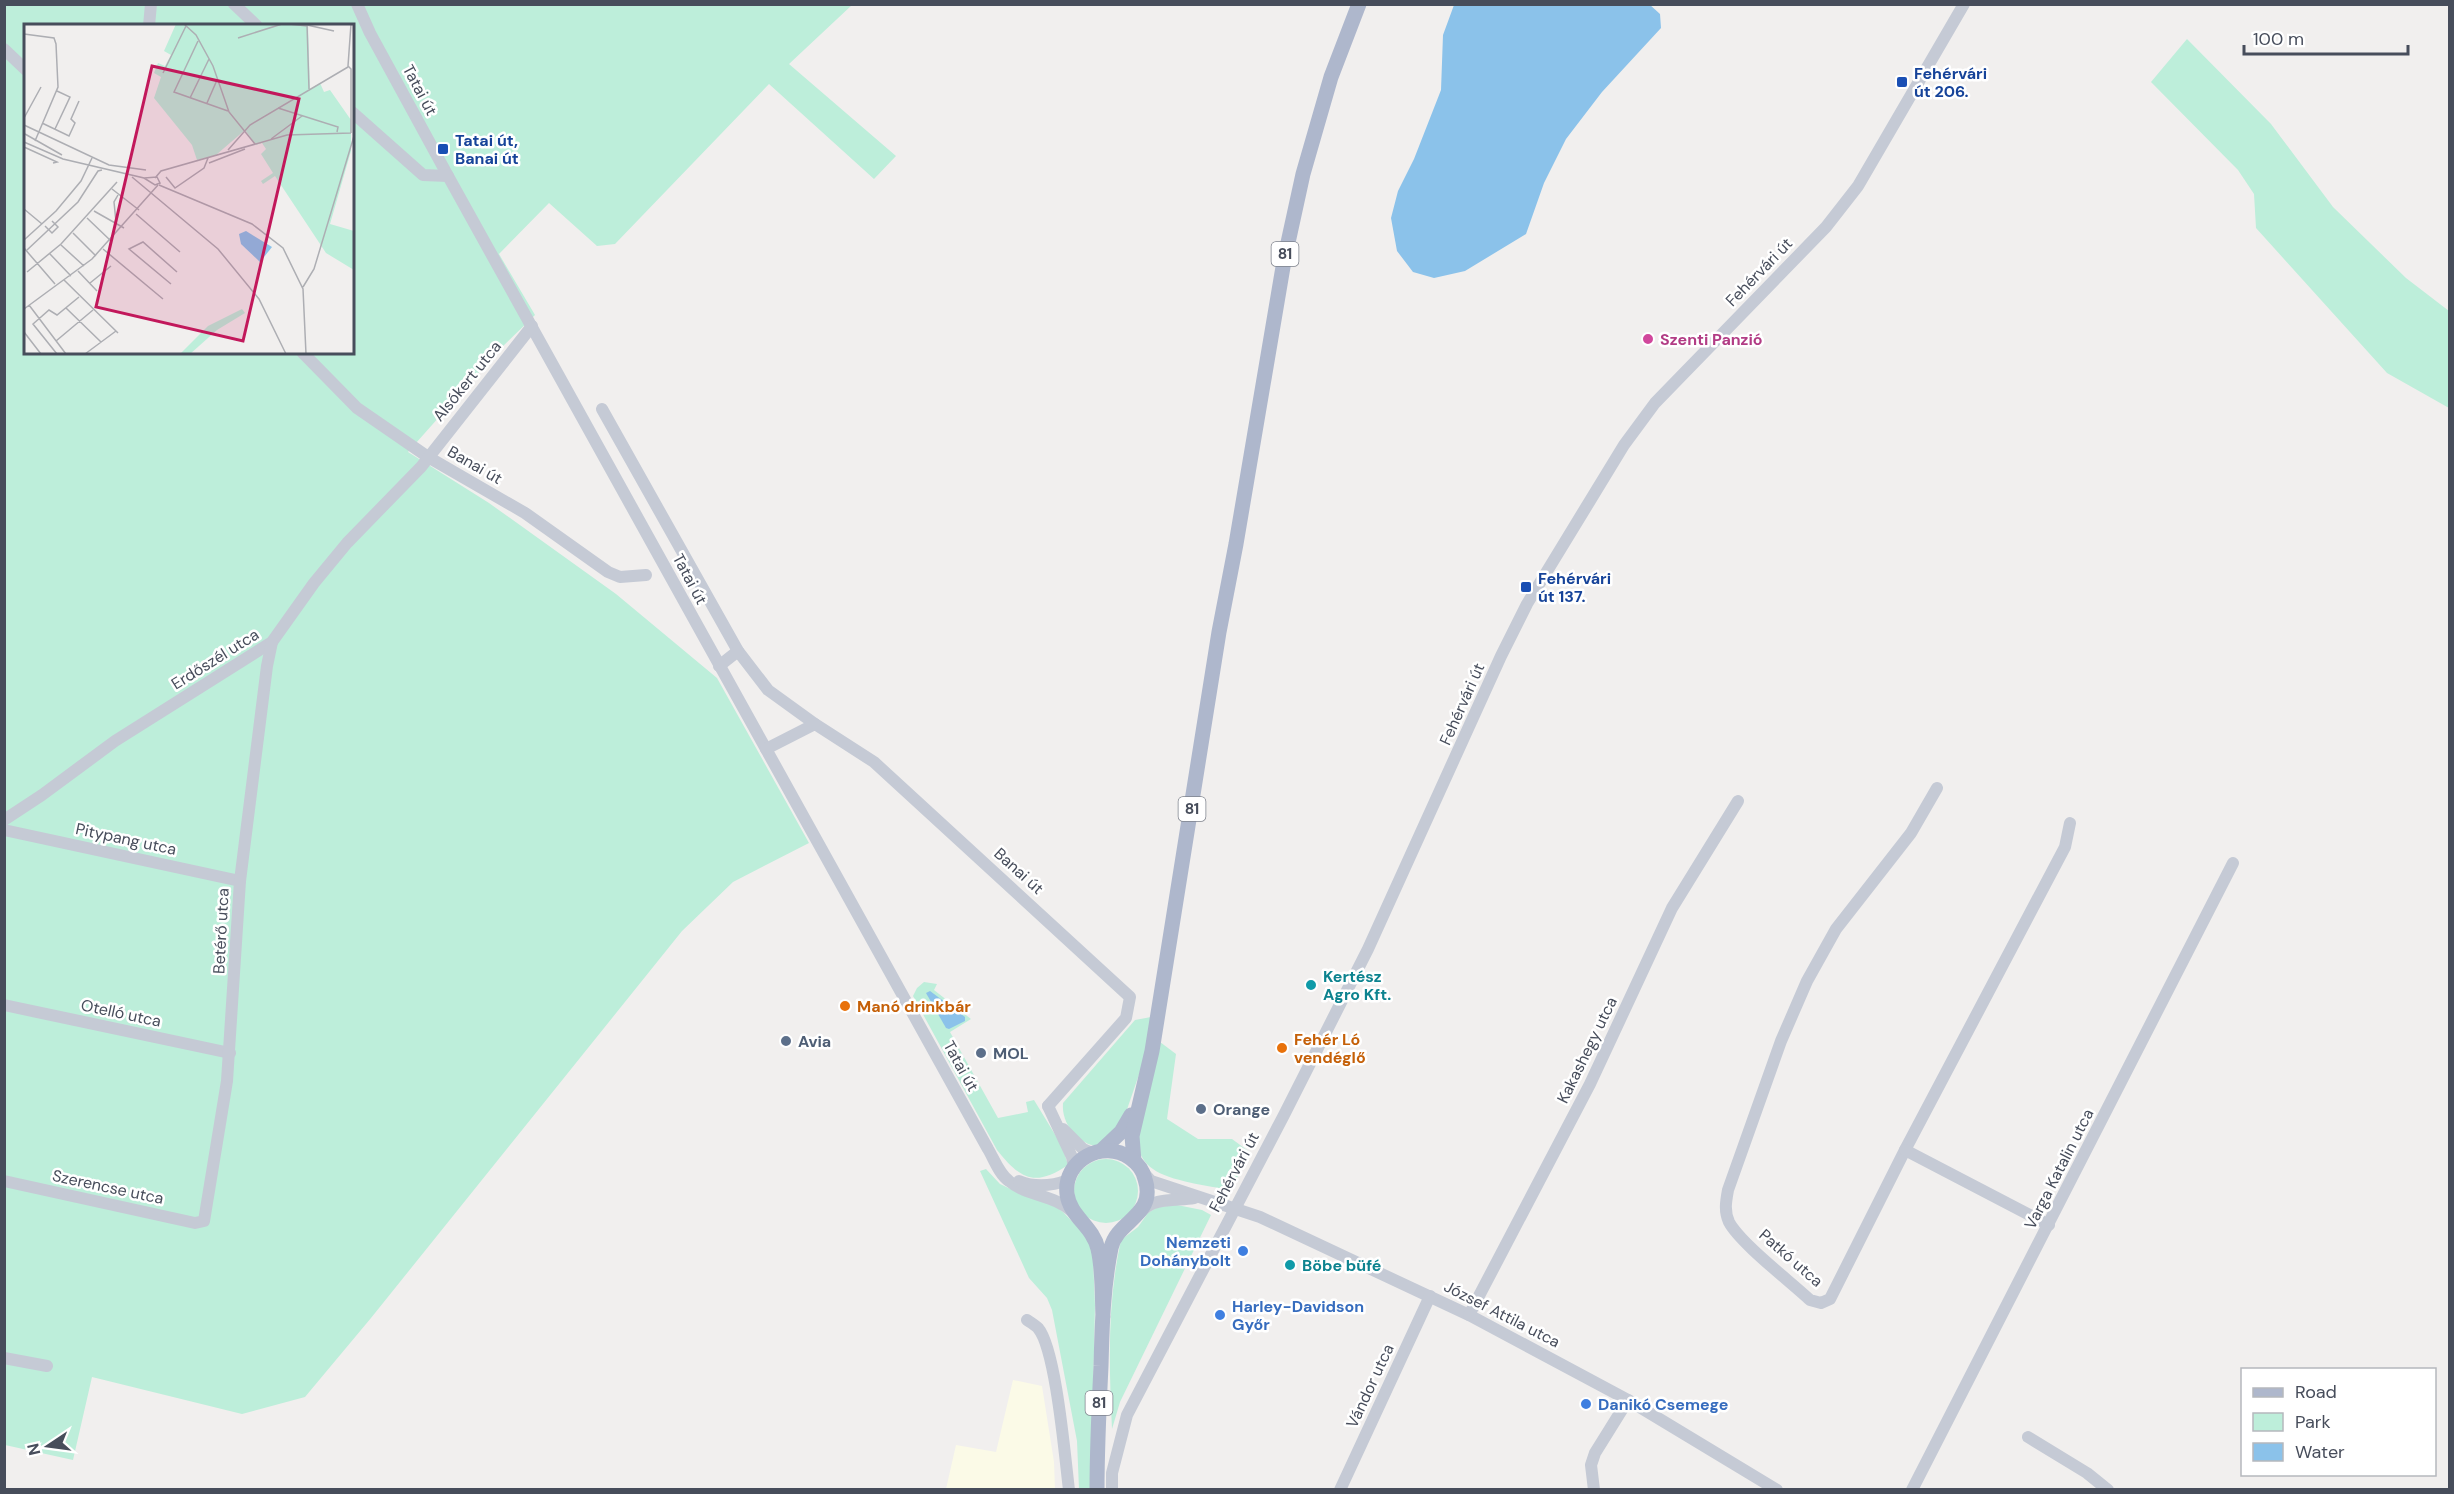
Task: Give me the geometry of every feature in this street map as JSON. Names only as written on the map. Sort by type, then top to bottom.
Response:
[{"type":"main road","name":"81","points":[[1097,1490],[1103,1317],[1112,1243],[1120,1230],[1134,1220],[1144,1205],[1147,1194],[1146,1182],[1138,1166],[1132,1136],[1154,1040],[1219,632],[1284,261],[1304,174],[1328,88],[1359,4]]},
{"type":"main road","name":"81","points":[[1103,1317],[1099,1252],[1095,1238],[1070,1205],[1067,1193],[1071,1174],[1121,1132],[1138,1105]]},
{"type":"main road","points":[[1097,1152],[1114,1150],[1138,1166]]},
{"type":"main road","points":[[1080,1220],[1095,1229],[1107,1230],[1119,1229],[1134,1220]]},
{"type":"street","points":[[149,24],[151,4]]},
{"type":"street","points":[[234,4],[255,24]]},
{"type":"street","name":"Tatai út","points":[[357,4],[370,33],[448,176],[998,1166],[1011,1183],[1055,1199],[1080,1220]]},
{"type":"street","name":"Fehérvári út","points":[[1112,1490],[1112,1473],[1127,1415],[1368,949],[1501,656],[1527,604],[1624,445],[1655,403],[1835,217],[1857,186],[1964,4]]},
{"type":"street","points":[[4,49],[24,68]]},
{"type":"street","points":[[354,114],[423,176],[448,176]]},
{"type":"street","name":"Alsókert utca","points":[[428,457],[532,326]]},
{"type":"street","name":"Banai út","points":[[304,354],[357,408],[428,457],[525,513],[608,572],[620,577],[646,574]]},
{"type":"street","name":"Tatai út","points":[[602,410],[738,651],[768,690],[815,724]]},
{"type":"street","name":"Erdőszél utca","points":[[4,820],[115,741],[272,642],[314,583],[347,543],[428,457]]},
{"type":"street","name":"Betérő utca","points":[[204,1221],[230,1053],[240,881],[272,642]]},
{"type":"street","points":[[719,666],[738,651]]},
{"type":"street","points":[[766,749],[815,724]]},
{"type":"street","name":"Banai út","points":[[815,724],[874,762],[1130,997],[1126,1018],[1048,1106]]},
{"type":"street","name":"Patkó utca","points":[[1937,788],[1911,833],[1836,929],[1807,981],[1781,1041],[1728,1190],[1725,1205],[1729,1221],[1738,1234],[1810,1300],[1821,1303],[1830,1299],[1905,1150],[2065,847],[2070,823]]},
{"type":"street","name":"Kakashegy utca","points":[[1469,1315],[1590,1084],[1672,908],[1738,801]]},
{"type":"street","name":"Pitypang utca","points":[[4,830],[240,881]]},
{"type":"street","name":"Varga Katalin utca","points":[[1912,1490],[2233,862]]},
{"type":"street","name":"Otelló utca","points":[[4,1005],[230,1053]]},
{"type":"street","points":[[1048,1106],[1063,1129],[1076,1143],[1097,1152]]},
{"type":"street","points":[[1048,1106],[1072,1157],[1071,1174]]},
{"type":"street","points":[[1905,1150],[2049,1225]]},
{"type":"street","name":"Tatai út","points":[[998,1166],[1013,1178],[1031,1184],[1051,1185],[1071,1174]]},
{"type":"street","name":"József Attila utca","points":[[1138,1166],[1151,1181],[1260,1217],[1469,1315],[1628,1400],[1777,1490]]},
{"type":"street","name":"Szerencse utca","points":[[4,1181],[195,1223],[204,1221]]},
{"type":"street","name":"József Attila utca","points":[[1134,1220],[1145,1207],[1155,1203],[1197,1197]]},
{"type":"street","name":"Vándor utca","points":[[1340,1490],[1430,1296]]},
{"type":"street","points":[[1027,1320],[1038,1328],[1049,1358],[1058,1402],[1069,1490]]},
{"type":"street","points":[[4,1358],[47,1366]]},
{"type":"street","points":[[1594,1489],[1591,1465],[1595,1453],[1628,1400]]},
{"type":"street","points":[[2028,1437],[2087,1473],[2108,1490]]},
{"type":"shaded area","points":[[1013,1380],[1042,1386],[1054,1462],[1055,1489],[946,1489],[956,1445],[996,1452]]},
{"type":"green space","points":[[5,5],[852,5],[789,64],[896,156],[874,179],[769,84],[615,244],[597,246],[549,203],[499,254],[535,315],[496,353],[408,452],[489,503],[616,594],[717,678],[809,843],[733,882],[682,931],[305,1397],[242,1414],[92,1377],[73,1460],[5,1445]]},
{"type":"green space","points":[[2187,39],[2271,124],[2333,207],[2406,278],[2449,311],[2449,408],[2387,373],[2256,228],[2254,194],[2238,170],[2151,82]]},
{"type":"green space","points":[[924,982],[937,984],[934,990],[971,1019],[950,1032],[998,1118],[1028,1112],[1026,1102],[1034,1100],[1062,1146],[1068,1165],[1046,1176],[1029,1177],[1021,1174],[997,1150],[913,996]]},
{"type":"green space","points":[[1151,1017],[1145,1057],[1123,1121],[1099,1147],[1084,1142],[1072,1132],[1068,1125],[1063,1103],[1135,1020]]},
{"type":"green space","points":[[1156,1039],[1176,1054],[1167,1119],[1198,1139],[1232,1139],[1251,1153],[1230,1190],[1169,1177],[1150,1167],[1141,1156],[1137,1146]]},
{"type":"green space","points":[[1100,1159],[1112,1159],[1129,1168],[1136,1179],[1138,1191],[1136,1203],[1129,1214],[1112,1223],[1100,1223],[1088,1218],[1079,1209],[1074,1197],[1074,1185],[1079,1173],[1088,1164]]},
{"type":"green space","points":[[986,1169],[1000,1184],[1023,1195],[1049,1202],[1063,1212],[1090,1240],[1095,1305],[1091,1489],[1079,1489],[1077,1441],[1052,1310],[1047,1298],[1029,1278],[980,1171]]},
{"type":"green space","points":[[1177,1205],[1202,1210],[1211,1215],[1120,1402],[1112,1429],[1111,1311],[1121,1240],[1138,1227],[1148,1213],[1158,1207]]},
{"type":"water","points":[[1649,4],[1660,14],[1661,28],[1602,92],[1566,139],[1544,183],[1526,234],[1465,271],[1434,278],[1413,272],[1397,251],[1391,218],[1398,191],[1414,159],[1441,90],[1443,35],[1454,5]]},
{"type":"water","points":[[930,991],[965,1017],[965,1021],[949,1029],[946,1028],[926,993]]},
{"type":"place","name":"Fehérvári út 206.","points":[[1902,82]]},
{"type":"place","name":"Tatai út, Banai út","points":[[443,149]]},
{"type":"place","name":"Szenti Panzió","points":[[1648,339]]},
{"type":"place","name":"Fehérvári út 137.","points":[[1526,587]]},
{"type":"place","name":"Kertész Agro Kft.","points":[[1311,985]]},
{"type":"place","name":"Manó drinkbár","points":[[845,1006]]},
{"type":"place","name":"Avia","points":[[786,1041]]},
{"type":"place","name":"Fehér Ló vendéglő","points":[[1282,1048]]},
{"type":"place","name":"MOL","points":[[981,1053]]},
{"type":"place","name":"Orange","points":[[1201,1109]]},
{"type":"place","name":"Nemzeti Dohánybolt","points":[[1243,1251]]},
{"type":"place","name":"Böbe büfé","points":[[1290,1265]]},
{"type":"place","name":"Harley-Davidson Győr","points":[[1220,1315]]},
{"type":"place","name":"Danikó Csemege","points":[[1586,1404]]}]
